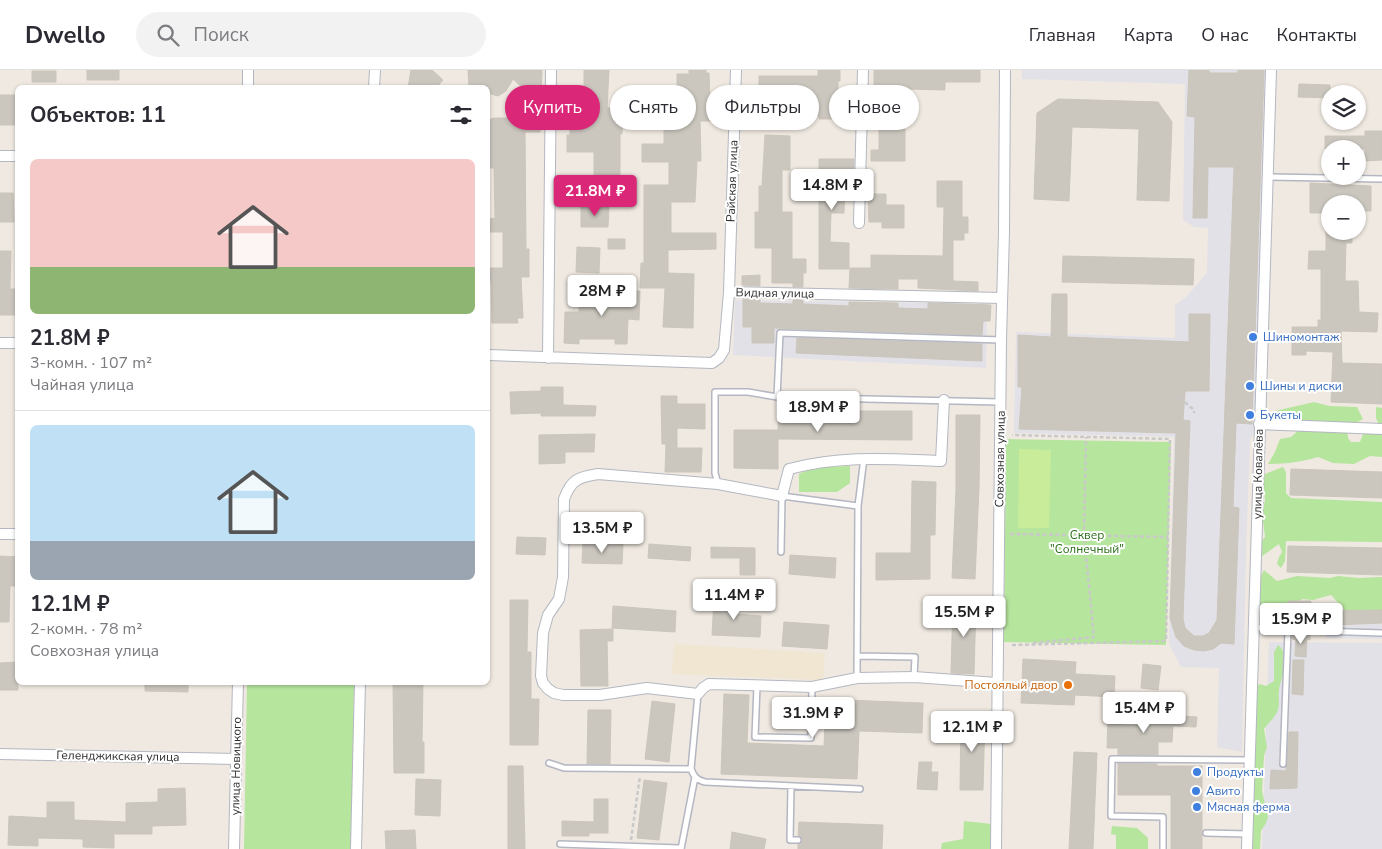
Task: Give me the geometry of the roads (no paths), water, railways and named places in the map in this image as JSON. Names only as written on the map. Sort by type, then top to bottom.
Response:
[{"type":"street","points":[[248,70],[248,85]]},
{"type":"street","points":[[374,85],[375,70]]},
{"type":"street","points":[[548,358],[551,70]]},
{"type":"street","name":"Райская улица","points":[[729,292],[736,70]]},
{"type":"street","points":[[859,224],[863,70]]},
{"type":"street","name":"Совхозная улица","points":[[996,849],[1005,70]]},
{"type":"street","name":"улица Ковалёва","points":[[1247,849],[1271,70]]},
{"type":"street","points":[[0,156],[15,156]]},
{"type":"street","name":"Видная улица","points":[[490,355],[712,363],[720,358],[724,350],[729,292],[1002,298]]},
{"type":"street","points":[[0,343],[15,344]]},
{"type":"street","points":[[944,400],[941,461],[864,458],[815,462],[789,469],[782,496],[718,484],[598,474],[576,480],[568,488],[564,499],[563,577],[559,599],[548,616],[543,634],[540,676],[543,683],[554,693],[600,695],[647,688],[698,694],[709,684],[812,687],[857,678],[914,677],[997,683]]},
{"type":"street","points":[[1259,424],[1382,429]]},
{"type":"street","points":[[0,534],[15,534]]},
{"type":"street","name":"улица Новицкого","points":[[234,849],[238,685]]},
{"type":"street","points":[[356,849],[360,685]]},
{"type":"street","name":"Геленджикская улица","points":[[0,754],[236,759]]},
{"type":"lane","points":[[1267,177],[1382,179]]},
{"type":"lane","points":[[777,396],[780,333],[1001,340]]},
{"type":"lane","points":[[718,484],[714,473],[715,392],[748,392],[777,396],[1001,402]]},
{"type":"lane","points":[[857,678],[858,506],[864,458]]},
{"type":"lane","points":[[781,552],[782,496],[858,506]]},
{"type":"lane","points":[[1254,627],[1382,633]]},
{"type":"lane","points":[[1283,764],[1288,630]]},
{"type":"lane","points":[[858,656],[915,657],[914,677]]},
{"type":"lane","points":[[757,685],[755,737],[811,738],[812,687]]},
{"type":"lane","points":[[698,694],[691,769],[698,780],[705,782],[860,789]]},
{"type":"lane","points":[[1163,849],[1164,817],[1111,816],[1112,759],[1250,760]]},
{"type":"lane","points":[[549,763],[564,768],[691,769]]},
{"type":"lane","points":[[560,844],[681,848],[695,777]]},
{"type":"lane","points":[[791,786],[790,840],[798,840]]},
{"type":"lane","points":[[1206,833],[1247,834]]},
{"type":"place","name":"Шиномонтаж","points":[[1253,337]]},
{"type":"place","name":"Шины и диски","points":[[1250,386]]},
{"type":"place","name":"Букеты","points":[[1250,415]]},
{"type":"place","name":"Постоялый двор","points":[[1068,685]]},
{"type":"place","name":"Продукты","points":[[1197,772]]},
{"type":"place","name":"Авито","points":[[1196,791]]},
{"type":"place","name":"Мясная ферма","points":[[1197,807]]},
{"type":"park label","name":"Сквер \"Солнечный\"","points":[[1087,542]]}]
